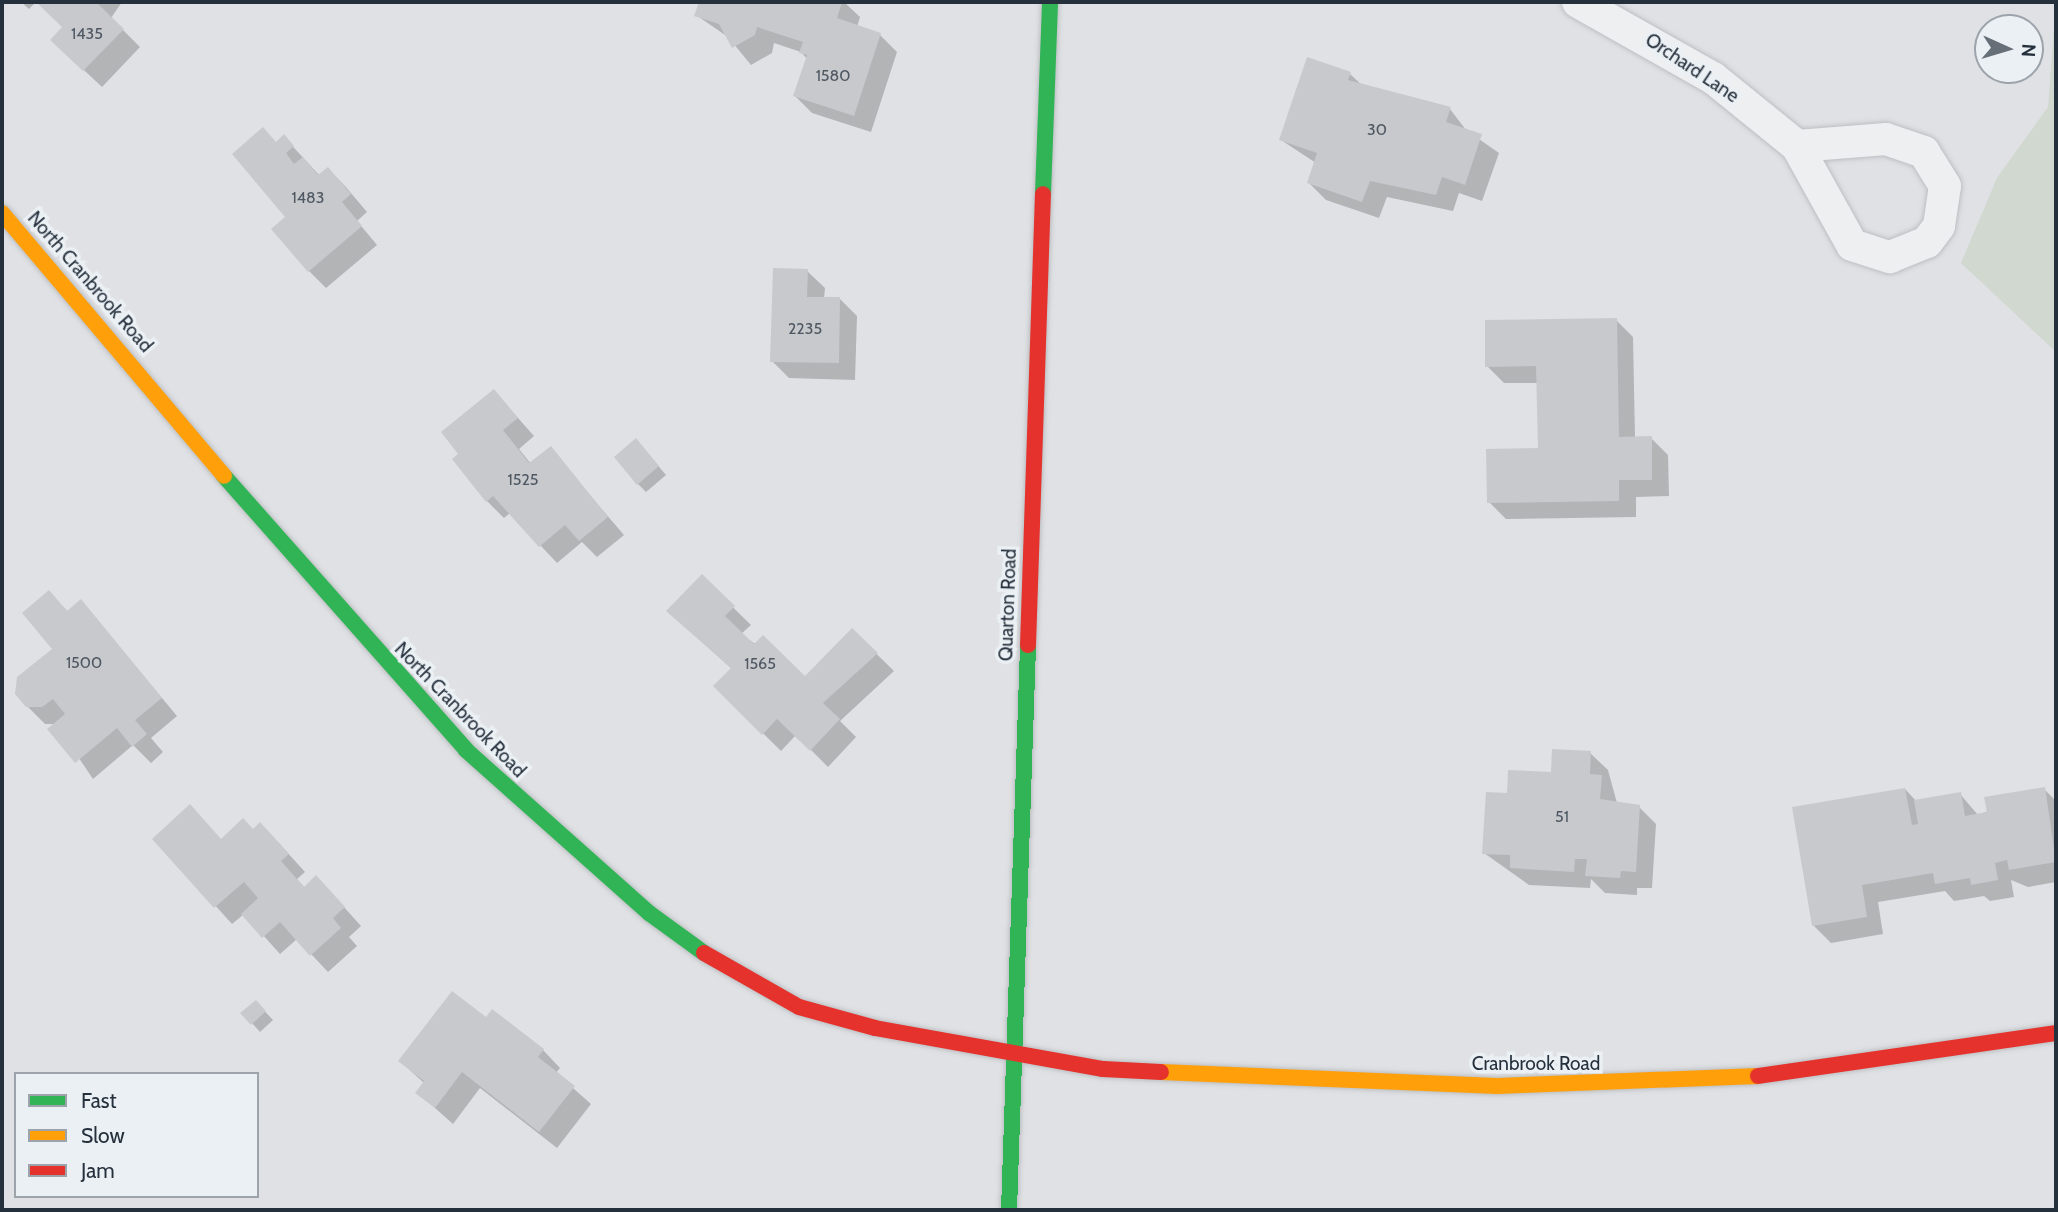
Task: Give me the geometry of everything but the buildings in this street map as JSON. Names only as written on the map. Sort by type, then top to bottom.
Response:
[{"type":"street","name":"Quarton Road","points":[[1009,1210],[1050,2]]},
{"type":"street","name":"Orchard Lane","points":[[1578,2],[1713,78],[1797,146],[1852,245],[1890,257],[1927,242],[1939,226],[1945,186],[1924,152],[1886,139],[1797,146]]},
{"type":"street","name":"North Cranbrook Road","points":[[2,213],[364,641],[475,758],[604,877],[687,942],[799,1007],[1014,1054]]},
{"type":"street","name":"Cranbrook Road","points":[[1014,1054],[1102,1069],[1581,1086],[1802,1074],[2056,1033]]},
{"type":"shaded area","points":[[2056,2],[2056,352],[1961,263],[1997,178],[2048,107]]},
{"type":"traffic: fast","points":[[1043,194],[1050,2]]},
{"type":"traffic: fast","points":[[224,476],[466,750],[649,913],[704,953]]},
{"type":"traffic: fast","points":[[1009,1210],[1028,645]]},
{"type":"traffic: slow","points":[[2,213],[224,476]]},
{"type":"traffic: slow","points":[[1161,1072],[1497,1086],[1758,1076]]},
{"type":"traffic: jam","points":[[1028,645],[1043,194]]},
{"type":"traffic: jam","points":[[704,953],[799,1007],[875,1028],[1103,1069],[1161,1072]]},
{"type":"traffic: jam","points":[[1758,1076],[2056,1033]]}]
